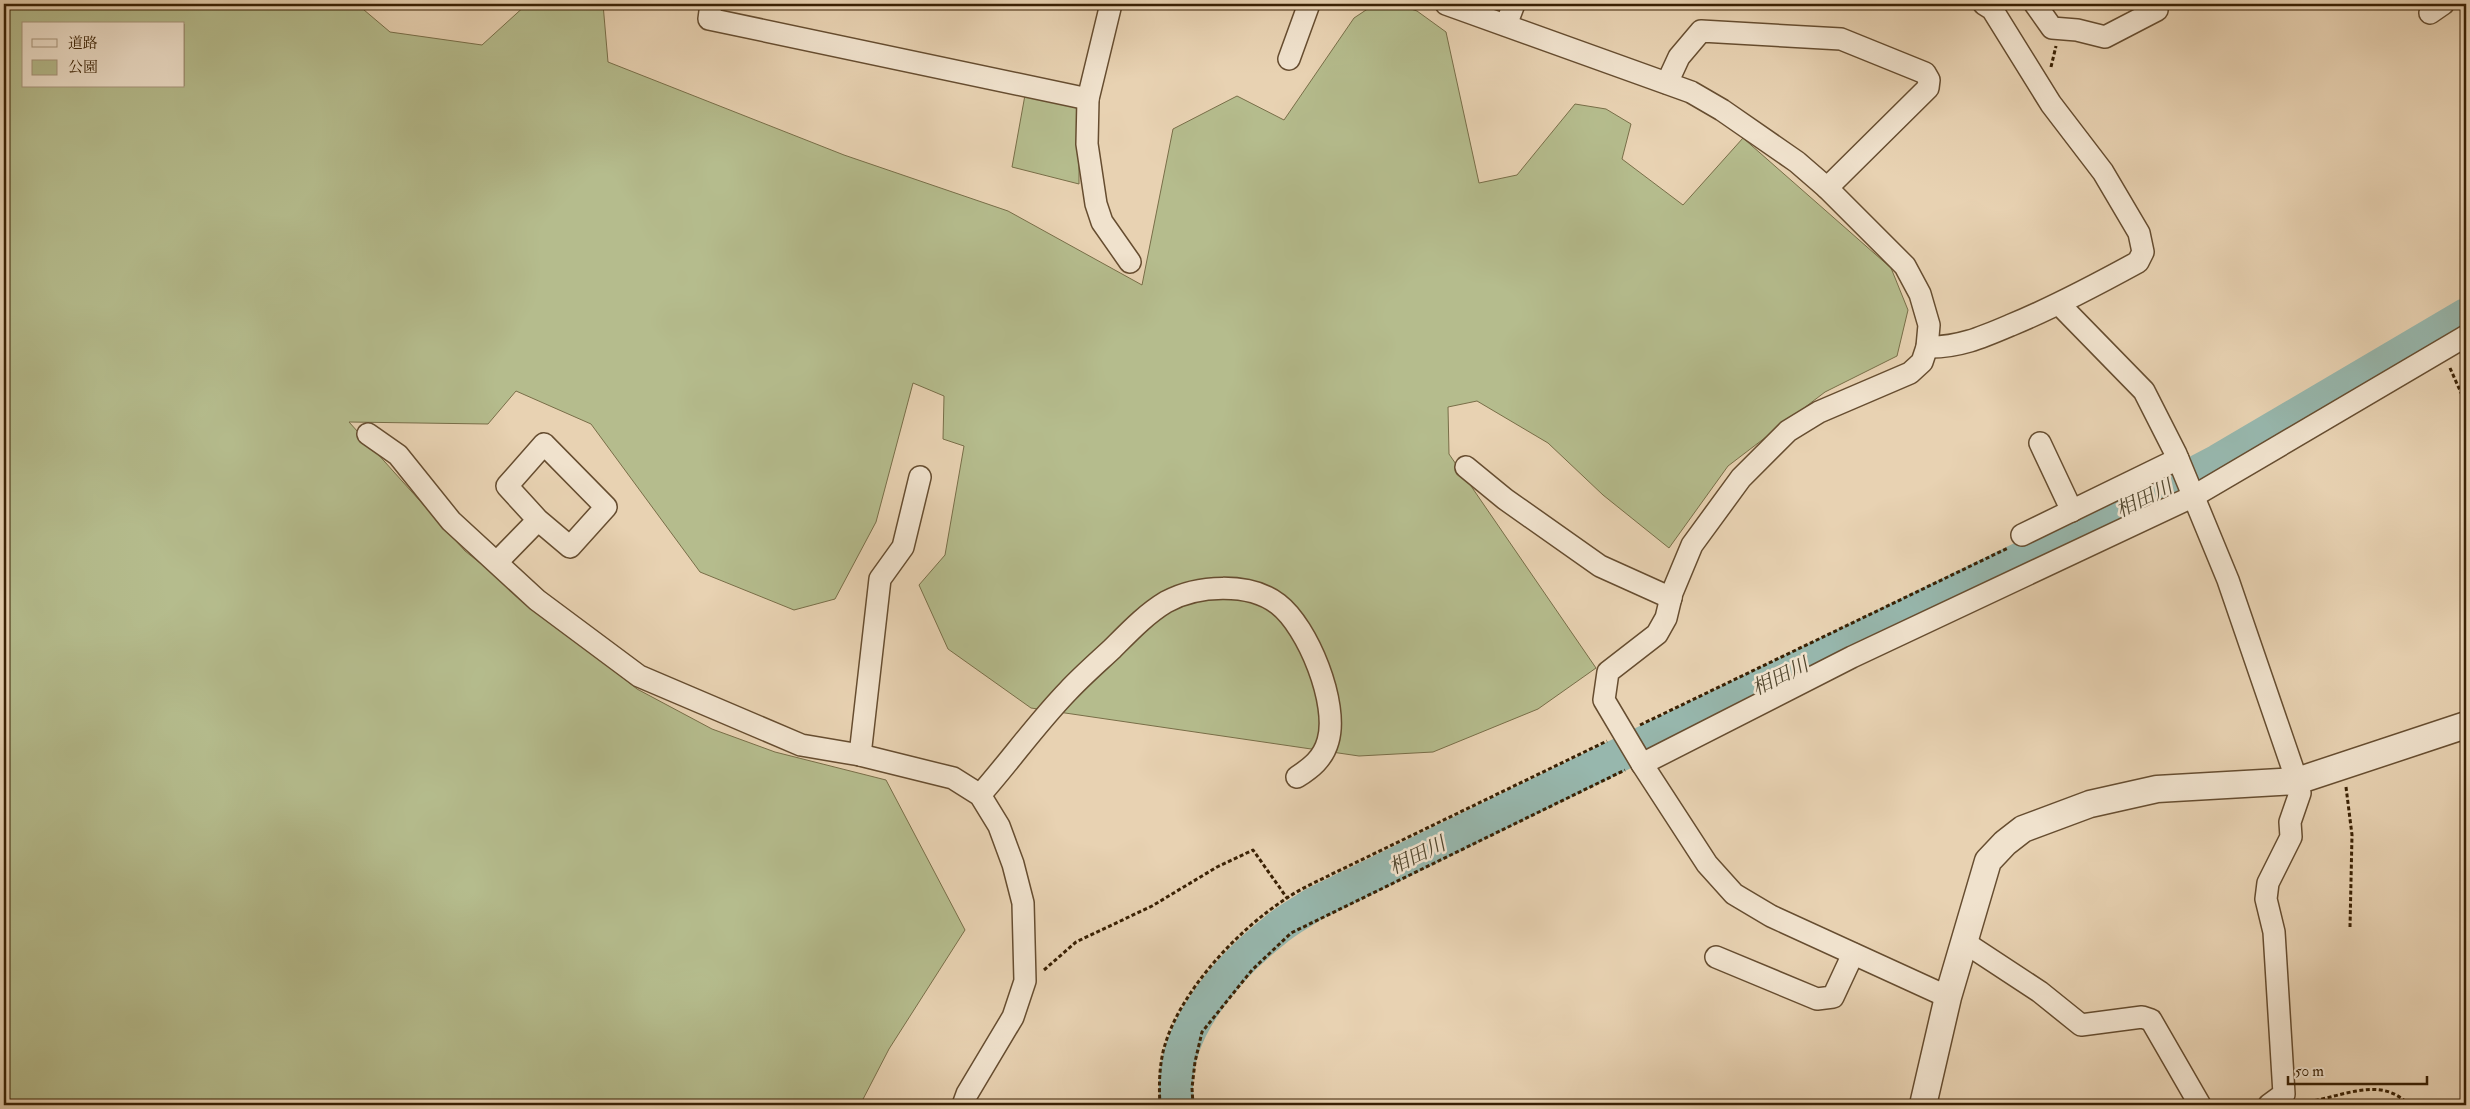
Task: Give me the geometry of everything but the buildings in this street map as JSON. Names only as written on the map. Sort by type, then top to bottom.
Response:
[{"type":"street","points":[[712,4],[709,19],[1088,99]]},
{"type":"street","points":[[1111,4],[1088,99],[1087,144],[1096,204],[1102,222],[1130,262]]},
{"type":"street","points":[[1289,59],[1309,4]]},
{"type":"street","points":[[1446,4],[1691,92],[1722,110],[1797,162],[1827,188],[1905,266],[1920,294],[1929,325],[1927,347],[1922,362],[1910,373],[1819,412],[1788,431],[1741,478],[1692,545],[1671,598],[1666,618],[1657,634],[1608,672],[1604,700],[1640,761],[1707,864],[1734,894],[1771,916],[1948,997]]},
{"type":"street","points":[[1506,25],[1514,4]]},
{"type":"street","points":[[1927,347],[1944,348],[1973,341],[2060,305],[2138,262],[2143,252],[2139,233],[2103,172],[2044,91],[1992,9],[1984,4]]},
{"type":"street","points":[[2035,4],[2052,28],[2077,30],[2105,37],[2157,10],[2155,4]]},
{"type":"street","points":[[1667,83],[1679,57],[1701,31],[1841,39],[1925,73],[1929,80],[1928,88],[1827,188]]},
{"type":"street","points":[[2060,305],[2144,391],[2180,463],[2228,580],[2297,781],[2300,793],[2290,822],[2291,837],[2268,883],[2266,899],[2274,932],[2284,1094],[2273,1104]]},
{"type":"street","points":[[1640,761],[2192,493],[2466,336]]},
{"type":"street","points":[[368,434],[398,455],[451,521],[537,600],[640,676],[801,745],[860,756],[953,778],[980,795],[999,826],[1013,864],[1023,903],[1025,976],[1013,1017],[967,1094],[963,1105]]},
{"type":"street","points":[[2040,443],[2072,511]]},
{"type":"street","points":[[544,444],[606,507],[570,546],[538,520],[507,486],[544,444]]},
{"type":"street","points":[[2022,535],[2180,463]]},
{"type":"street","points":[[1466,466],[1505,499],[1600,566],[1671,598]]},
{"type":"street","points":[[860,756],[880,579],[903,547],[920,477]]},
{"type":"street","points":[[497,562],[538,520]]},
{"type":"street","points":[[980,795],[1067,691],[1143,619],[1174,599],[1196,592],[1226,588],[1252,592],[1277,603],[1289,613],[1298,625],[1321,672],[1331,711],[1328,741],[1316,764],[1297,778]]},
{"type":"street","points":[[1923,1105],[1948,997],[1988,861],[2005,843],[2023,829],[2090,804],[2157,789],[2297,781],[2466,725]]},
{"type":"street","points":[[1964,942],[2040,992],[2081,1025],[2142,1017],[2151,1020],[2200,1105]]},
{"type":"street","points":[[1716,956],[1817,999],[1833,997],[1853,954]]},
{"type":"path","points":[[2044,91],[2058,40],[2058,29]]},
{"type":"path","points":[[2441,350],[2466,404]]},
{"type":"path","points":[[1160,1105],[1159,1082],[1163,1053],[1184,1002],[1214,964],[1249,927],[1287,898],[1623,733],[2006,549],[2022,535]]},
{"type":"path","points":[[1193,1105],[1192,1088],[1195,1062],[1202,1032],[1252,970],[1291,933],[1640,761]]},
{"type":"path","points":[[2338,768],[2348,792],[2352,835],[2350,927]]},
{"type":"path","points":[[1025,976],[1045,970],[1076,942],[1152,906],[1245,852],[1253,850],[1258,853],[1287,898]]},
{"type":"path","points":[[2273,1104],[2305,1102],[2365,1088],[2389,1092],[2403,1099],[2409,1105]]},
{"type":"green space","points":[[4,4],[357,4],[390,32],[482,45],[527,4],[603,4],[608,62],[844,155],[1008,211],[1142,285],[1173,129],[1237,96],[1284,120],[1354,18],[1375,4],[1395,4],[1417,11],[1446,32],[1479,183],[1517,175],[1575,104],[1606,109],[1631,124],[1622,159],[1683,205],[1743,138],[1891,268],[1908,310],[1897,356],[1825,392],[1728,466],[1669,548],[1603,495],[1548,443],[1477,401],[1448,407],[1449,454],[1596,668],[1538,709],[1433,752],[1359,756],[1031,708],[948,649],[919,585],[945,555],[964,446],[943,439],[944,396],[913,383],[876,522],[835,599],[794,610],[700,572],[591,424],[516,391],[488,424],[349,422],[465,551],[637,689],[712,729],[775,752],[886,780],[965,930],[889,1049],[860,1105],[4,1105]]},
{"type":"green space","points":[[1025,95],[1079,107],[1079,184],[1012,167]]},
{"type":"waterway","name":"相田川","points":[[1178,1105],[1176,1080],[1180,1056],[1189,1032],[1202,1008],[1218,986],[1255,948],[1283,924],[1314,904],[2178,482],[2218,461],[2466,315]]}]
